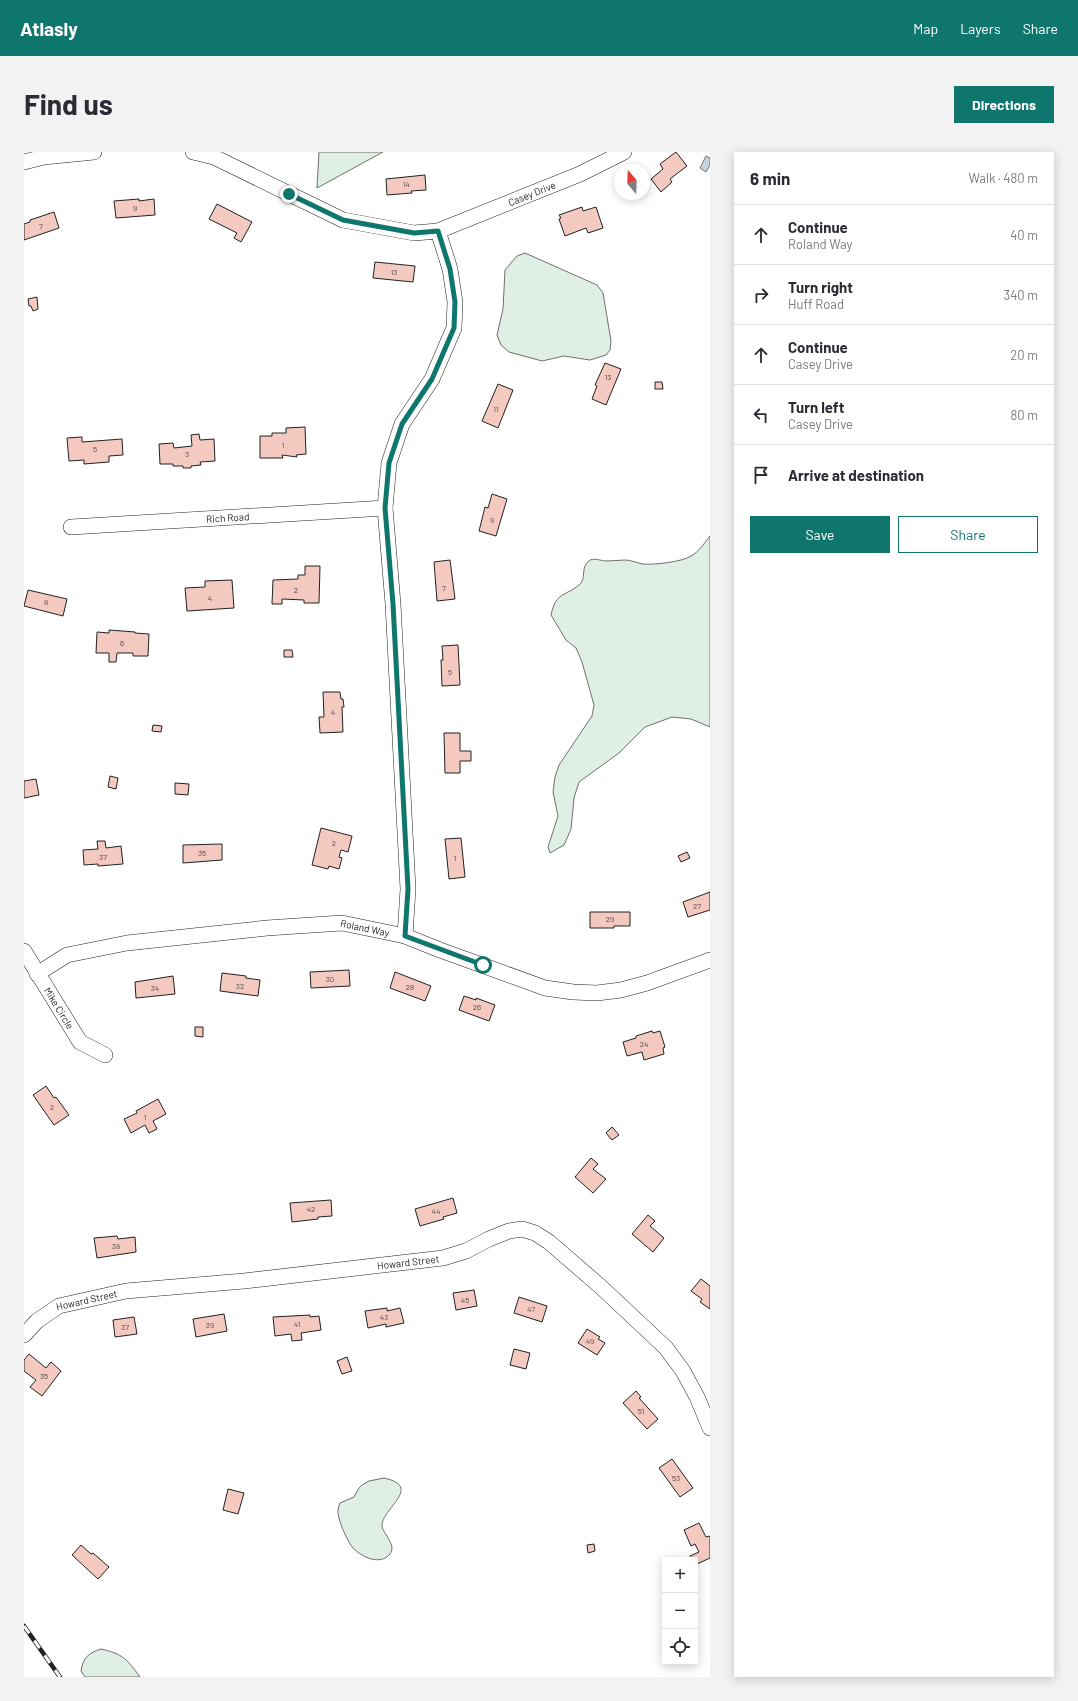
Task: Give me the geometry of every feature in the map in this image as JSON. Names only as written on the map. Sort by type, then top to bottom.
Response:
[{"type":"street","points":[[24,162],[44,157],[94,152]]},
{"type":"street","name":"Casey Drive","points":[[194,152],[214,157],[343,220],[414,233],[438,231],[580,174],[624,152]]},
{"type":"street","points":[[405,936],[408,889],[393,604],[385,508],[389,463],[402,424],[432,379],[454,328],[455,302],[450,269],[438,231]]},
{"type":"street","name":"Rich Road","points":[[71,527],[385,508]]},
{"type":"street","name":"Roland Way","points":[[37,974],[67,955],[127,943],[267,928],[342,923],[405,936],[545,988],[573,992],[597,993],[621,990],[647,983],[710,960]]},
{"type":"street","name":"Mike Circle","points":[[24,951],[80,1042],[105,1055]]},
{"type":"street","name":"Howard Street","points":[[24,1335],[37,1321],[59,1306],[85,1299],[126,1291],[244,1281],[443,1258],[466,1251],[509,1231],[522,1229],[535,1233],[549,1242],[601,1287],[666,1348],[683,1371],[710,1428]]},
{"type":"green space","points":[[319,152],[383,152],[317,188]]},
{"type":"green space","points":[[525,253],[597,285],[603,293],[611,341],[610,350],[606,355],[590,360],[564,356],[542,361],[509,352],[501,345],[497,335],[503,309],[505,270],[517,256]]},
{"type":"green space","points":[[710,536],[710,727],[691,719],[672,717],[645,727],[619,753],[579,782],[574,798],[571,829],[564,845],[550,853],[548,847],[558,816],[553,792],[555,777],[559,765],[592,716],[594,705],[582,662],[576,648],[566,640],[551,615],[555,602],[561,596],[579,585],[583,580],[585,566],[591,560],[627,560],[643,564],[674,561],[687,558],[694,554]]},
{"type":"green space","points":[[384,1478],[395,1482],[400,1487],[401,1493],[383,1519],[382,1526],[391,1543],[392,1551],[386,1558],[376,1560],[366,1557],[353,1548],[341,1524],[338,1510],[340,1503],[354,1497],[362,1485],[369,1481]]},
{"type":"green space","points":[[101,1649],[120,1655],[132,1666],[140,1677],[85,1677],[81,1671],[83,1662],[87,1656]]},
{"type":"shaded area","points":[[706,156],[710,158],[710,165],[706,172],[700,168]]},
{"type":"building","points":[[676,152],[687,166],[670,179],[672,182],[661,192],[651,179],[663,169],[660,164]]},
{"type":"building","points":[[425,175],[426,190],[387,195],[386,179]]},
{"type":"building","points":[[139,199],[139,201],[154,199],[155,215],[116,218],[114,201]]},
{"type":"building","points":[[217,204],[252,222],[241,242],[234,238],[237,233],[209,219]]},
{"type":"building","points":[[582,207],[583,211],[596,207],[603,228],[588,233],[586,228],[565,236],[559,215]]},
{"type":"building","points":[[54,212],[59,228],[24,240],[24,224],[30,222],[30,220]]},
{"type":"building","points":[[375,262],[415,266],[413,282],[373,278]]},
{"type":"building","points":[[37,297],[38,309],[33,311],[31,306],[29,306],[28,299]]},
{"type":"building","points":[[605,363],[621,369],[606,405],[592,399],[597,386],[595,385]]},
{"type":"building","points":[[655,382],[662,382],[663,389],[655,389]]},
{"type":"building","points":[[498,384],[513,390],[498,428],[482,421]]},
{"type":"building","points":[[305,427],[306,454],[296,455],[297,457],[282,455],[283,458],[260,458],[260,436],[272,436],[272,433],[286,433],[286,428]]},
{"type":"building","points":[[199,434],[200,440],[214,439],[215,461],[200,462],[201,465],[191,466],[191,468],[173,466],[173,464],[160,464],[159,444],[173,443],[174,448],[192,446],[191,435]]},
{"type":"building","points":[[82,437],[82,442],[122,439],[123,455],[109,456],[109,462],[84,464],[84,460],[69,461],[67,438]]},
{"type":"building","points":[[492,494],[507,499],[496,536],[479,531],[485,507],[488,508]]},
{"type":"building","points":[[450,560],[455,599],[437,601],[434,562]]},
{"type":"building","points":[[305,566],[320,566],[319,603],[304,603],[304,600],[282,599],[282,604],[272,604],[273,580],[298,579],[298,575],[305,575]]},
{"type":"building","points":[[232,580],[234,608],[187,611],[185,588],[205,587],[205,581]]},
{"type":"building","points":[[28,590],[67,599],[63,616],[24,606]]},
{"type":"building","points":[[109,630],[149,634],[148,656],[133,656],[133,653],[117,653],[116,662],[109,662],[109,653],[96,653],[97,632],[109,633]]},
{"type":"building","points":[[458,645],[460,685],[442,686],[442,646]]},
{"type":"building","points":[[284,650],[292,650],[293,657],[284,657]]},
{"type":"building","points":[[323,692],[340,692],[344,707],[342,707],[343,732],[320,733],[319,717],[324,717]]},
{"type":"building","points":[[153,725],[162,726],[161,732],[152,731]]},
{"type":"building","points":[[444,733],[460,733],[460,751],[471,751],[471,761],[460,761],[460,773],[445,773]]},
{"type":"building","points":[[110,776],[118,778],[116,789],[108,787]]},
{"type":"building","points":[[36,779],[39,795],[24,798],[24,781]]},
{"type":"building","points":[[175,783],[189,784],[188,795],[175,794]]},
{"type":"building","points":[[321,828],[352,836],[348,852],[341,850],[339,857],[342,858],[339,869],[329,866],[328,869],[312,865]]},
{"type":"building","points":[[461,838],[465,877],[449,879],[445,839]]},
{"type":"building","points":[[97,841],[105,841],[106,848],[121,846],[123,864],[98,866],[98,864],[84,865],[83,850],[98,849]]},
{"type":"building","points":[[222,844],[222,860],[183,863],[183,845]]},
{"type":"building","points":[[687,852],[690,858],[681,862],[678,856]]},
{"type":"building","points":[[710,892],[710,910],[688,917],[683,902]]},
{"type":"building","points":[[590,912],[630,912],[630,926],[590,928]]},
{"type":"building","points":[[349,970],[350,986],[311,988],[310,972]]},
{"type":"building","points":[[395,972],[431,986],[425,1001],[390,988]]},
{"type":"building","points":[[222,973],[246,976],[246,978],[260,980],[258,996],[220,991]]},
{"type":"building","points":[[173,976],[175,994],[136,998],[135,982]]},
{"type":"building","points":[[464,996],[476,1000],[476,998],[495,1005],[489,1021],[459,1010]]},
{"type":"building","points":[[195,1027],[203,1027],[203,1037],[195,1036]]},
{"type":"building","points":[[652,1031],[653,1033],[660,1031],[665,1047],[663,1048],[664,1054],[644,1060],[642,1052],[627,1056],[623,1042]]},
{"type":"building","points":[[46,1086],[69,1115],[54,1125],[33,1095]]},
{"type":"building","points":[[158,1099],[166,1114],[153,1121],[157,1129],[149,1133],[145,1125],[131,1133],[124,1119],[137,1113],[136,1111]]},
{"type":"building","points":[[612,1127],[619,1135],[612,1140],[606,1133]]},
{"type":"building","points":[[591,1158],[598,1164],[593,1169],[606,1179],[593,1193],[575,1177]]},
{"type":"building","points":[[453,1198],[457,1213],[443,1217],[444,1219],[420,1226],[415,1209]]},
{"type":"building","points":[[331,1200],[332,1216],[292,1222],[290,1203]]},
{"type":"building","points":[[648,1215],[655,1221],[650,1226],[664,1238],[653,1252],[632,1234]]},
{"type":"building","points":[[117,1236],[118,1239],[135,1237],[136,1252],[97,1258],[94,1238]]},
{"type":"building","points":[[701,1279],[710,1286],[710,1309],[700,1302],[702,1299],[691,1291]]},
{"type":"building","points":[[474,1290],[477,1306],[456,1310],[453,1293]]},
{"type":"building","points":[[519,1297],[547,1306],[542,1322],[514,1313]]},
{"type":"building","points":[[387,1308],[387,1311],[400,1308],[404,1323],[386,1327],[386,1324],[368,1328],[365,1311]]},
{"type":"building","points":[[224,1314],[227,1331],[196,1337],[193,1319]]},
{"type":"building","points":[[310,1315],[310,1317],[319,1316],[321,1330],[301,1333],[302,1340],[292,1341],[291,1334],[275,1336],[273,1317]]},
{"type":"building","points":[[134,1317],[137,1334],[115,1337],[113,1320]]},
{"type":"building","points":[[587,1329],[600,1337],[598,1339],[605,1343],[597,1355],[578,1343]]},
{"type":"building","points":[[514,1349],[530,1353],[526,1369],[510,1365]]},
{"type":"building","points":[[29,1354],[46,1368],[51,1362],[61,1371],[42,1396],[30,1387],[36,1380],[24,1371],[24,1360]]},
{"type":"building","points":[[347,1357],[352,1371],[342,1374],[337,1361]]},
{"type":"building","points":[[636,1391],[641,1397],[639,1398],[658,1419],[647,1429],[623,1403]]},
{"type":"building","points":[[672,1459],[693,1488],[680,1497],[659,1468]]},
{"type":"building","points":[[228,1489],[244,1493],[238,1514],[223,1510]]},
{"type":"building","points":[[699,1523],[706,1537],[710,1537],[710,1558],[698,1564],[698,1557],[690,1557],[699,1552],[695,1544],[691,1546],[684,1530]]},
{"type":"building","points":[[594,1544],[595,1551],[588,1553],[587,1545]]},
{"type":"building","points":[[81,1545],[109,1567],[98,1579],[72,1555]]},
{"type":"railway","points":[[24,1626],[60,1677]]},
{"type":"route","points":[[289,194],[343,220],[414,233],[438,231],[450,269],[455,302],[454,328],[432,379],[402,424],[389,463],[385,508],[393,604],[408,889],[405,936],[483,965]]}]
